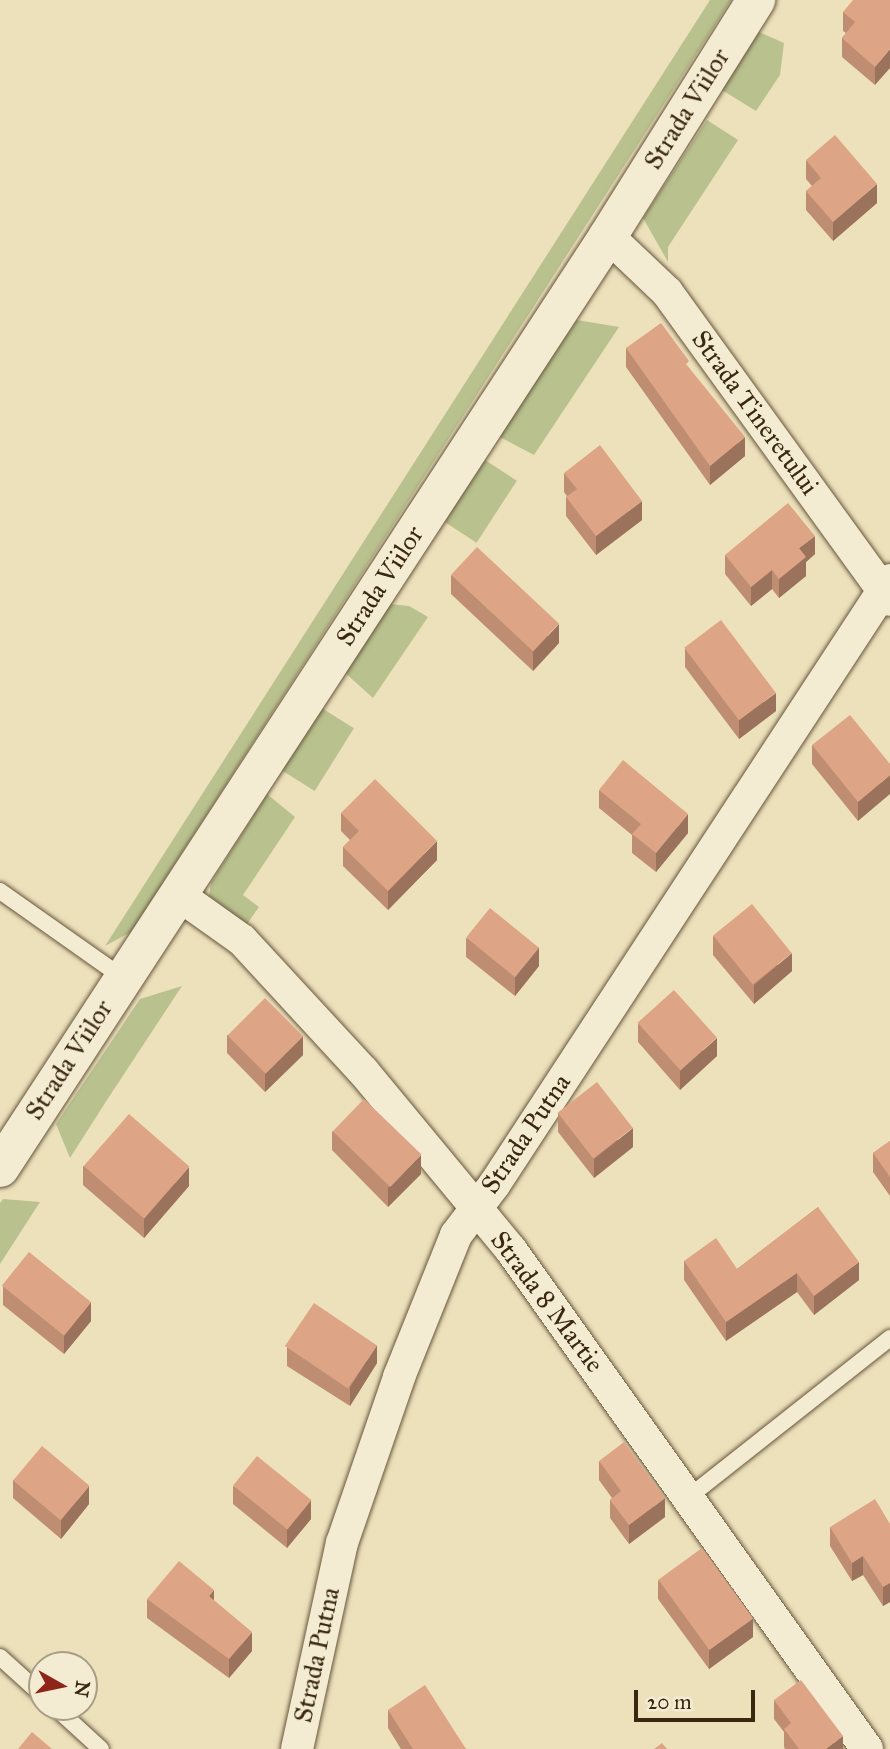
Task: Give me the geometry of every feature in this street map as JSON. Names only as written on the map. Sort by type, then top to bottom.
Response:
[{"type":"street","name":"Strada Viilor","points":[[0,1168],[122,977],[180,896],[608,236],[755,0]]},
{"type":"street","name":"Strada Tineretului","points":[[608,236],[667,292],[887,590]]},
{"type":"street","name":"Strada Putna","points":[[297,1749],[342,1543],[441,1266],[475,1207],[494,1185],[887,590]]},
{"type":"street","name":"Strada 8 Martie","points":[[180,896],[242,940],[363,1071],[475,1207],[690,1496],[867,1749]]},
{"type":"lane","points":[[0,891],[122,977]]},
{"type":"lane","points":[[690,1496],[890,1338]]},
{"type":"lane","points":[[0,1657],[28,1682]]},
{"type":"lane","points":[[70,1721],[101,1749]]},
{"type":"green space","points":[[710,0],[731,0],[131,932],[105,946]]},
{"type":"green space","points":[[759,32],[784,43],[780,75],[756,111],[722,90]]},
{"type":"green space","points":[[707,120],[738,140],[668,247],[668,262],[643,218]]},
{"type":"green space","points":[[577,320],[619,327],[534,455],[498,436]]},
{"type":"green space","points":[[485,460],[517,481],[477,543],[445,522]]},
{"type":"green space","points":[[390,604],[409,606],[428,617],[373,698],[343,671]]},
{"type":"green space","points":[[320,707],[354,728],[315,791],[281,770]]},
{"type":"green space","points":[[267,794],[295,817],[243,895],[259,907],[247,924],[209,896],[211,883]]},
{"type":"green space","points":[[182,986],[70,1158],[56,1124],[140,999]]},
{"type":"green space","points":[[3,1199],[40,1202],[0,1264],[0,1203]]},
{"type":"building","points":[[853,0],[890,0],[890,49],[875,67],[842,38],[855,22],[843,12]]},
{"type":"building","points":[[835,135],[877,184],[833,222],[806,191],[821,178],[806,160]]},
{"type":"building","points":[[661,323],[689,361],[686,364],[745,437],[710,466],[626,348]]},
{"type":"building","points":[[600,445],[642,501],[596,536],[566,497],[577,489],[564,473]]},
{"type":"building","points":[[788,503],[815,536],[799,548],[806,557],[779,579],[772,570],[751,587],[725,555]]},
{"type":"building","points":[[477,547],[559,623],[533,651],[451,575]]},
{"type":"building","points":[[721,620],[776,693],[739,720],[684,648]]},
{"type":"building","points":[[850,715],[890,764],[890,775],[858,802],[812,745]]},
{"type":"building","points":[[623,760],[688,814],[656,853],[632,834],[641,824],[599,790]]},
{"type":"building","points":[[375,779],[437,841],[388,891],[343,847],[359,831],[341,813]]},
{"type":"building","points":[[752,904],[792,953],[753,984],[713,935]]},
{"type":"building","points":[[490,908],[539,948],[515,977],[466,938]]},
{"type":"building","points":[[674,990],[717,1038],[680,1070],[638,1023]]},
{"type":"building","points":[[265,998],[303,1036],[266,1074],[228,1035]]},
{"type":"building","points":[[597,1082],[633,1128],[593,1158],[558,1113]]},
{"type":"building","points":[[364,1099],[422,1155],[390,1187],[333,1131]]},
{"type":"building","points":[[129,1114],[189,1166],[144,1219],[84,1166]]},
{"type":"building","points":[[890,1141],[890,1177],[873,1153]]},
{"type":"building","points":[[818,1207],[859,1262],[814,1296],[797,1273],[726,1322],[684,1261],[716,1238],[737,1269]]},
{"type":"building","points":[[29,1252],[91,1302],[64,1336],[2,1285]]},
{"type":"building","points":[[314,1303],[377,1345],[348,1389],[285,1346]]},
{"type":"building","points":[[624,1442],[665,1498],[629,1525],[610,1500],[621,1491],[599,1461]]},
{"type":"building","points":[[42,1446],[89,1486],[61,1520],[13,1480]]},
{"type":"building","points":[[257,1456],[311,1500],[287,1530],[233,1486]]},
{"type":"building","points":[[875,1499],[890,1524],[890,1583],[883,1587],[863,1556],[852,1563],[830,1527]]},
{"type":"building","points":[[702,1548],[753,1618],[709,1650],[658,1580]]},
{"type":"building","points":[[179,1561],[214,1590],[209,1596],[252,1632],[229,1659],[147,1599]]},
{"type":"building","points":[[801,1680],[843,1736],[826,1749],[799,1749],[784,1729],[791,1723],[774,1700]]},
{"type":"building","points":[[425,1685],[466,1749],[413,1749],[388,1710]]},
{"type":"building","points":[[32,1732],[52,1749],[18,1749]]},
{"type":"building","points":[[662,1743],[667,1749],[654,1749]]}]
